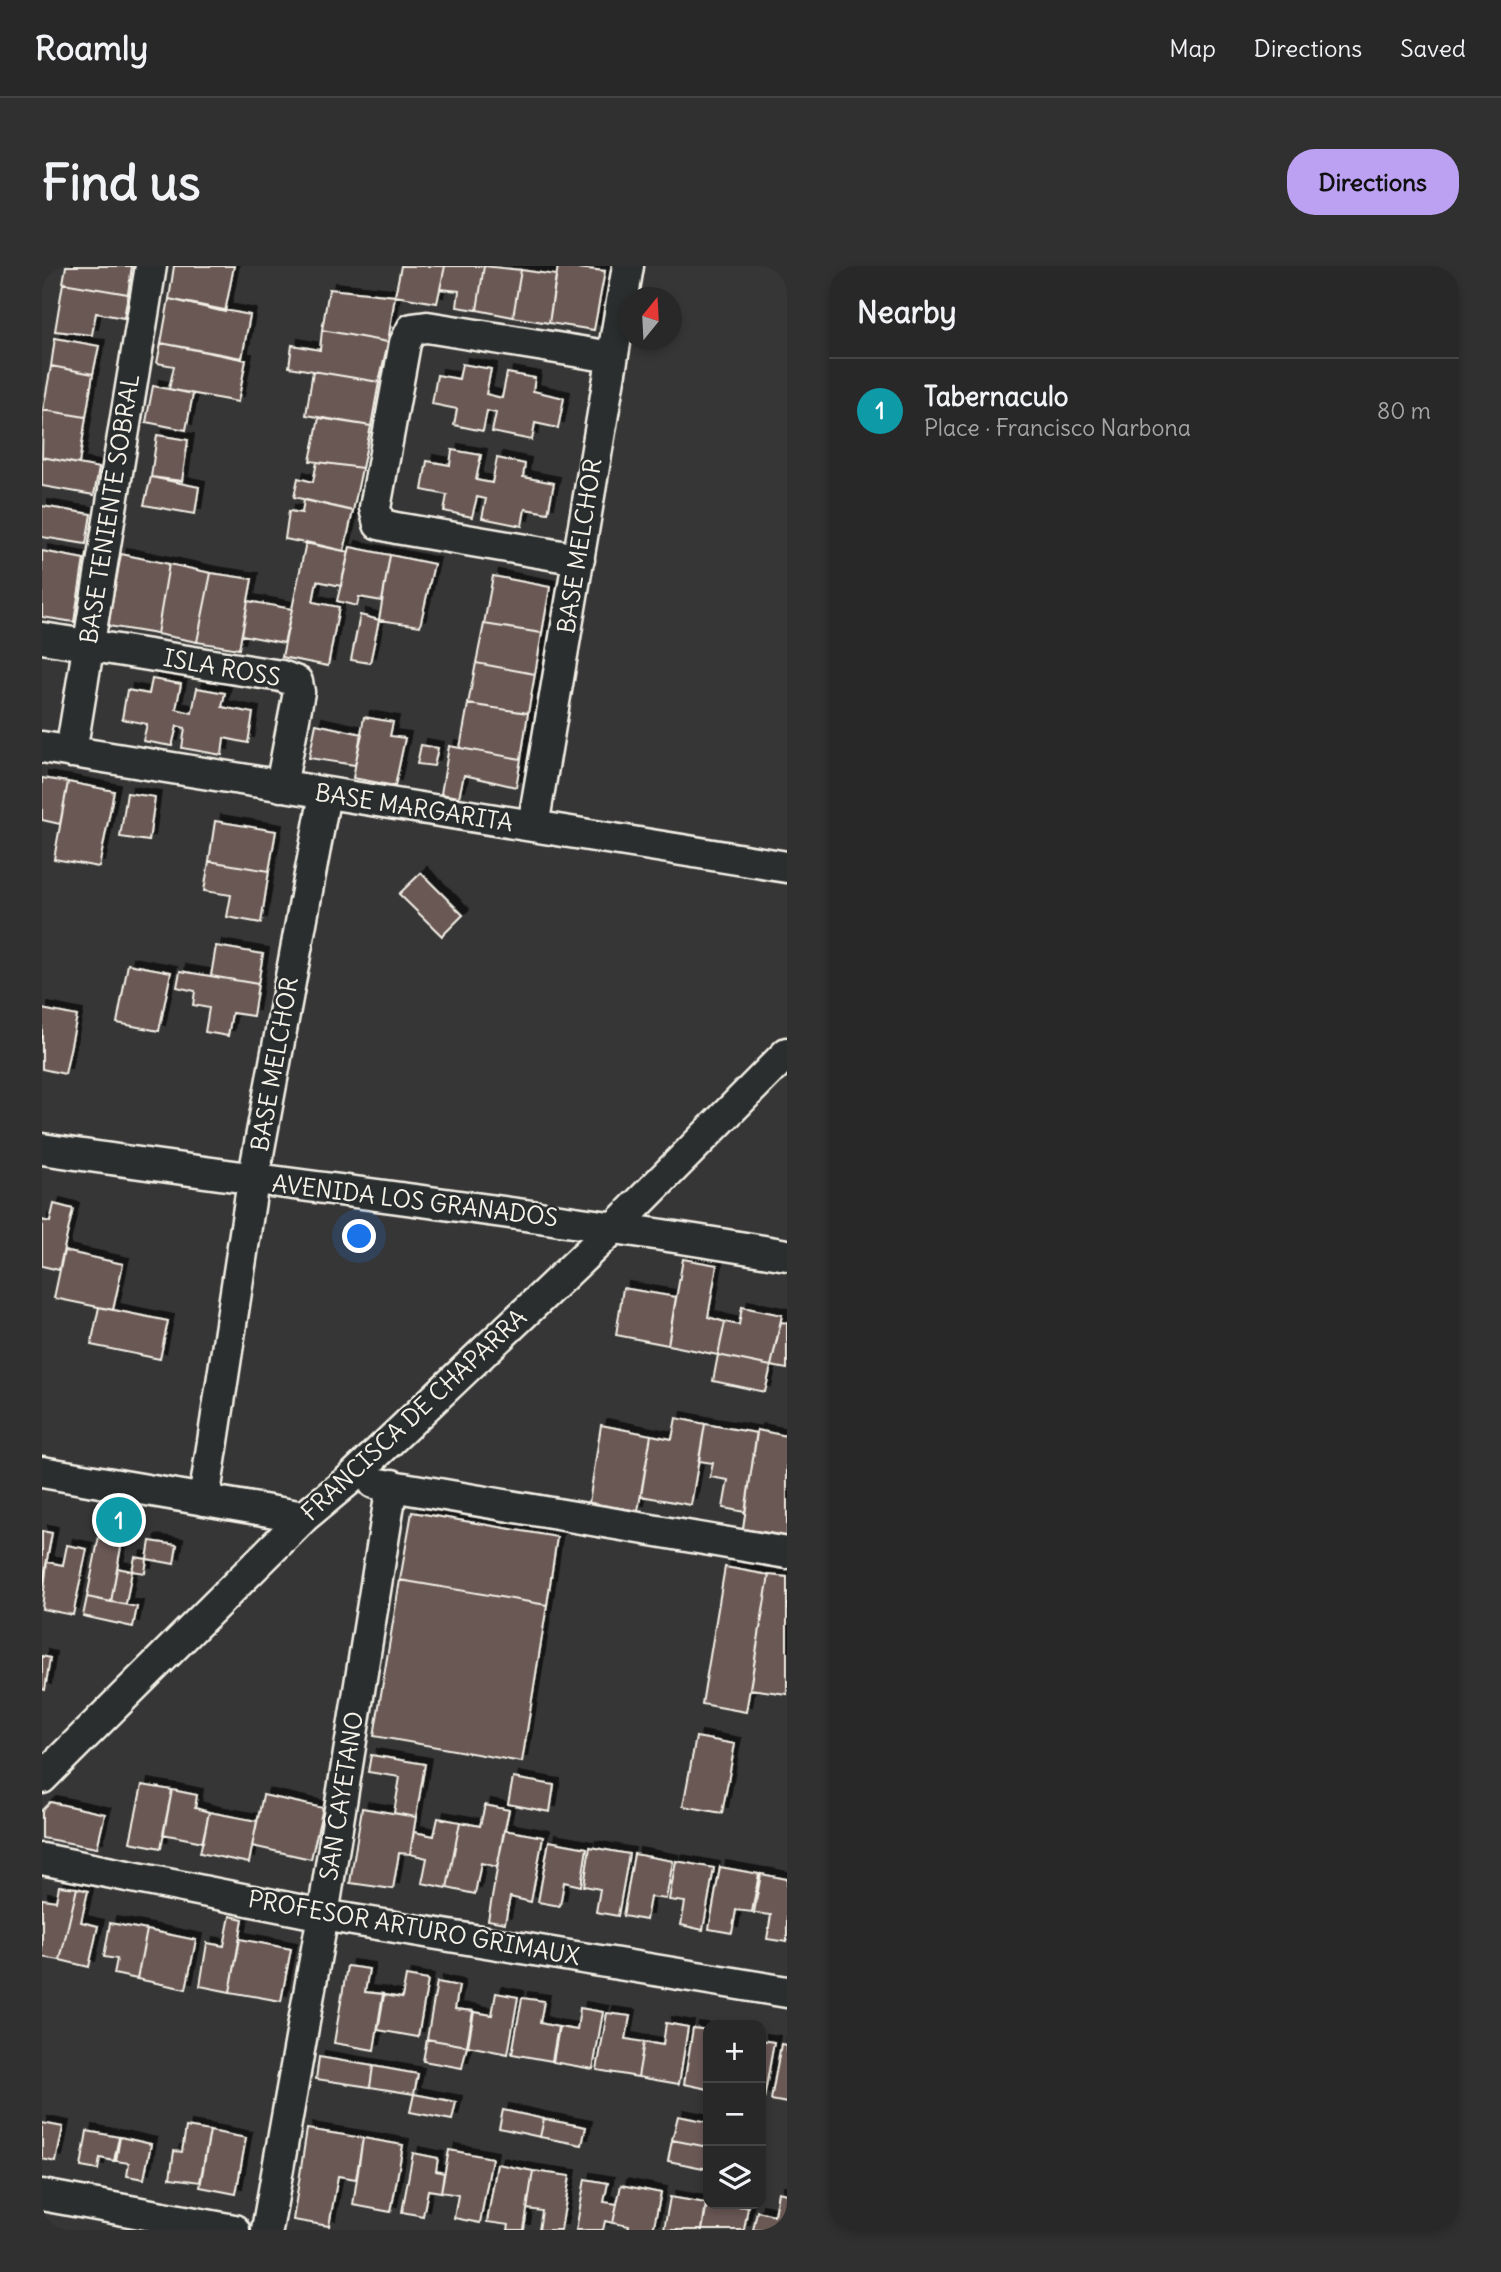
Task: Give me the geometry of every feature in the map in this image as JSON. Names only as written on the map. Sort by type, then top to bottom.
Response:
[{"type":"street","name":"BASE TENIENTE SOBRAL","points":[[56,749],[88,645],[151,266]]},
{"type":"street","name":"BASE MELCHOR","points":[[533,826],[628,266]]},
{"type":"street","points":[[579,559],[379,524],[375,508],[405,343],[412,330],[427,327],[612,356]]},
{"type":"street","name":"ISLA ROSS","points":[[42,638],[281,676],[297,682],[299,692],[281,786]]},
{"type":"street","name":"BASE MARGARITA","points":[[56,749],[787,867]]},
{"type":"street","name":"BASE MELCHOR","points":[[204,1500],[253,1181],[325,794]]},
{"type":"street","name":"FRANCISCA DE CHAPARRA","points":[[42,1778],[304,1517],[350,1479],[616,1226],[787,1053]]},
{"type":"street","name":"AVENIDA LOS GRANADOS","points":[[42,1149],[253,1181],[616,1226],[787,1255]]},
{"type":"street","points":[[42,1472],[304,1517]]},
{"type":"street","points":[[350,1479],[787,1553]]},
{"type":"street","name":"SAN CAYETANO","points":[[267,2230],[323,1914],[392,1485]]},
{"type":"street","name":"PROFESOR ARTURO GRIMAUX","points":[[42,1859],[323,1914],[787,1992]]},
{"type":"street","points":[[42,2195],[234,2230]]},
{"type":"building","points":[[66,266],[132,266],[128,294],[63,283]]},
{"type":"building","points":[[174,266],[234,266],[225,312],[169,299]]},
{"type":"building","points":[[401,266],[445,266],[437,303],[395,296]]},
{"type":"building","points":[[445,266],[484,266],[477,310],[457,307],[459,291],[440,289]]},
{"type":"building","points":[[484,266],[521,270],[513,317],[477,310]]},
{"type":"building","points":[[558,266],[605,271],[594,330],[549,323]]},
{"type":"building","points":[[521,270],[556,275],[549,323],[513,317]]},
{"type":"building","points":[[63,283],[128,294],[124,318],[96,313],[92,335],[55,331]]},
{"type":"building","points":[[329,289],[395,296],[388,342],[322,330]]},
{"type":"building","points":[[169,299],[250,315],[242,358],[161,343]]},
{"type":"building","points":[[322,330],[388,342],[379,382],[289,367],[292,345],[320,350]]},
{"type":"building","points":[[55,338],[99,346],[93,374],[51,366]]},
{"type":"building","points":[[161,343],[246,360],[238,402],[169,389],[174,366],[157,363]]},
{"type":"building","points":[[462,364],[491,369],[486,394],[502,398],[507,373],[535,378],[533,391],[564,398],[558,428],[535,423],[532,440],[492,432],[496,413],[487,411],[483,431],[454,425],[457,409],[432,404],[437,375],[459,379]]},
{"type":"building","points":[[51,366],[93,374],[86,417],[43,410]]},
{"type":"building","points":[[313,371],[379,382],[371,426],[306,415]]},
{"type":"building","points":[[153,386],[193,394],[186,430],[146,422]]},
{"type":"building","points":[[43,410],[86,417],[79,464],[42,457]]},
{"type":"building","points":[[319,418],[371,426],[362,468],[310,461]]},
{"type":"building","points":[[157,435],[188,440],[182,481],[151,477]]},
{"type":"building","points":[[452,450],[481,455],[476,480],[492,483],[497,458],[525,464],[523,477],[554,483],[548,513],[525,509],[522,526],[482,518],[486,499],[477,497],[472,517],[444,511],[447,495],[422,490],[427,461],[450,465]]},
{"type":"building","points":[[42,457],[99,468],[94,495],[42,486]]},
{"type":"building","points":[[317,462],[362,468],[353,511],[294,497],[298,478],[313,482]]},
{"type":"building","points":[[151,477],[199,487],[195,514],[144,505]]},
{"type":"building","points":[[304,500],[353,511],[344,551],[285,539],[289,511],[302,513]]},
{"type":"building","points":[[42,506],[91,514],[86,544],[42,537]]},
{"type":"building","points":[[306,542],[349,552],[341,586],[317,581],[313,602],[339,607],[328,666],[282,657]]},
{"type":"building","points":[[350,547],[390,555],[382,601],[359,597],[357,606],[337,601]]},
{"type":"building","points":[[42,551],[84,559],[74,622],[42,617]]},
{"type":"building","points":[[121,554],[169,564],[157,634],[108,626]]},
{"type":"building","points":[[390,555],[434,564],[420,626],[379,620]]},
{"type":"building","points":[[169,564],[211,573],[197,642],[157,634]]},
{"type":"building","points":[[211,573],[252,579],[239,649],[197,642]]},
{"type":"building","points":[[493,576],[550,587],[542,633],[484,624]]},
{"type":"building","points":[[248,601],[292,609],[284,643],[242,635]]},
{"type":"building","points":[[360,615],[379,620],[370,663],[351,660]]},
{"type":"building","points":[[484,624],[542,633],[535,674],[476,663]]},
{"type":"building","points":[[476,663],[535,674],[528,713],[468,704]]},
{"type":"building","points":[[152,679],[181,684],[176,709],[192,713],[197,688],[225,693],[222,707],[253,713],[248,743],[224,738],[222,755],[182,748],[185,728],[177,726],[172,746],[143,741],[147,724],[122,719],[127,690],[149,694]]},
{"type":"building","points":[[468,704],[528,713],[521,759],[460,748]]},
{"type":"building","points":[[364,717],[393,722],[390,736],[405,738],[395,786],[353,778]]},
{"type":"building","points":[[316,724],[362,734],[355,765],[309,758]]},
{"type":"building","points":[[421,745],[438,748],[434,766],[417,764]]},
{"type":"building","points":[[449,746],[521,759],[516,787],[464,775],[459,797],[441,794]]},
{"type":"building","points":[[42,778],[68,782],[60,824],[42,820]]},
{"type":"building","points":[[68,782],[114,791],[99,867],[54,859]]},
{"type":"building","points":[[127,793],[155,797],[149,841],[120,837]]},
{"type":"building","points":[[215,821],[276,831],[269,871],[209,861]]},
{"type":"building","points":[[209,861],[269,871],[261,923],[227,917],[231,895],[204,891]]},
{"type":"building","points":[[421,873],[463,915],[442,936],[399,894]]},
{"type":"building","points":[[216,946],[263,954],[258,984],[211,976]]},
{"type":"building","points":[[128,964],[171,972],[159,1031],[117,1023]]},
{"type":"building","points":[[180,971],[258,984],[253,1016],[232,1013],[228,1036],[205,1032],[209,1008],[193,1005],[195,991],[177,987]]},
{"type":"building","points":[[42,1009],[77,1016],[65,1074],[42,1069]]},
{"type":"building","points":[[54,1204],[73,1209],[59,1270],[42,1266],[42,1220],[50,1222]]},
{"type":"building","points":[[64,1251],[123,1264],[113,1310],[54,1298]]},
{"type":"building","points":[[683,1259],[717,1265],[708,1317],[725,1322],[718,1355],[668,1345]]},
{"type":"building","points":[[623,1288],[676,1297],[668,1345],[616,1335]]},
{"type":"building","points":[[99,1307],[168,1321],[160,1359],[91,1345]]},
{"type":"building","points":[[742,1307],[782,1315],[771,1366],[718,1355],[725,1322],[739,1325]]},
{"type":"building","points":[[781,1322],[787,1323],[787,1369],[771,1366]]},
{"type":"building","points":[[718,1355],[771,1366],[765,1392],[713,1381]]},
{"type":"building","points":[[676,1418],[705,1424],[691,1505],[641,1496],[651,1435],[672,1439]]},
{"type":"building","points":[[705,1424],[757,1433],[745,1512],[723,1508],[728,1480],[710,1477],[713,1463],[699,1461]]},
{"type":"building","points":[[601,1425],[651,1435],[638,1511],[589,1503]]},
{"type":"building","points":[[757,1430],[787,1436],[787,1536],[743,1529]]},
{"type":"building","points":[[412,1512],[557,1537],[547,1605],[400,1580]]},
{"type":"building","points":[[42,1531],[52,1533],[42,1586]]},
{"type":"building","points":[[100,1531],[123,1536],[111,1602],[87,1597]]},
{"type":"building","points":[[150,1541],[177,1545],[174,1564],[147,1559]]},
{"type":"building","points":[[67,1545],[87,1549],[73,1615],[42,1609],[47,1562],[63,1565]]},
{"type":"building","points":[[135,1557],[147,1559],[145,1573],[132,1571]]},
{"type":"building","points":[[725,1567],[769,1575],[746,1712],[702,1704]]},
{"type":"building","points":[[117,1568],[132,1571],[126,1604],[111,1602]]},
{"type":"building","points":[[769,1575],[787,1577],[787,1694],[750,1689]]},
{"type":"building","points":[[400,1580],[547,1605],[522,1762],[374,1736]]},
{"type":"building","points":[[87,1597],[137,1607],[133,1627],[83,1616]]},
{"type":"building","points":[[42,1656],[50,1658],[45,1690],[42,1689]]},
{"type":"building","points":[[696,1737],[735,1744],[722,1813],[683,1806]]},
{"type":"building","points":[[371,1755],[425,1764],[416,1817],[394,1813],[400,1777],[368,1772]]},
{"type":"building","points":[[513,1778],[554,1785],[550,1812],[508,1804]]},
{"type":"building","points":[[142,1785],[172,1790],[161,1848],[130,1842]]},
{"type":"building","points":[[172,1790],[197,1795],[195,1808],[209,1812],[203,1842],[163,1834]]},
{"type":"building","points":[[263,1795],[323,1808],[311,1859],[252,1846]]},
{"type":"building","points":[[50,1802],[105,1814],[97,1848],[42,1838],[42,1810]]},
{"type":"building","points":[[485,1805],[509,1810],[497,1867],[481,1863],[475,1894],[447,1888],[460,1822],[480,1826]]},
{"type":"building","points":[[362,1808],[416,1817],[410,1854],[399,1853],[393,1889],[350,1883]]},
{"type":"building","points":[[209,1812],[257,1821],[249,1863],[200,1853]]},
{"type":"building","points":[[438,1818],[460,1822],[447,1888],[422,1883],[427,1858],[410,1854],[414,1832],[434,1836]]},
{"type":"building","points":[[504,1830],[543,1837],[531,1902],[510,1897],[505,1923],[488,1920]]},
{"type":"building","points":[[549,1841],[587,1848],[581,1886],[564,1882],[560,1906],[538,1902]]},
{"type":"building","points":[[590,1847],[629,1854],[618,1916],[596,1912],[600,1889],[584,1886]]},
{"type":"building","points":[[634,1854],[673,1861],[666,1899],[650,1897],[646,1920],[623,1916]]},
{"type":"building","points":[[676,1861],[714,1868],[703,1930],[681,1925],[685,1902],[669,1900]]},
{"type":"building","points":[[720,1867],[759,1874],[752,1912],[736,1910],[732,1933],[709,1929]]},
{"type":"building","points":[[761,1874],[787,1879],[787,1942],[767,1939],[771,1915],[754,1913]]},
{"type":"building","points":[[59,1886],[77,1888],[60,1960],[42,1957],[42,1899],[56,1901]]},
{"type":"building","points":[[77,1888],[88,1891],[81,1922],[98,1926],[89,1967],[60,1960]]},
{"type":"building","points":[[230,1916],[243,1919],[230,1992],[200,1986],[207,1943],[224,1946]]},
{"type":"building","points":[[110,1923],[147,1930],[137,1979],[114,1974],[117,1959],[104,1957]]},
{"type":"building","points":[[147,1930],[196,1940],[186,1989],[137,1979]]},
{"type":"building","points":[[240,1939],[291,1949],[281,2001],[230,1992]]},
{"type":"building","points":[[347,1966],[369,1969],[365,1992],[383,1994],[374,2050],[334,2043]]},
{"type":"building","points":[[406,1976],[428,1980],[418,2037],[378,2030],[384,1995],[402,1998]]},
{"type":"building","points":[[437,1982],[459,1986],[455,2009],[473,2011],[467,2046],[427,2039]]},
{"type":"building","points":[[496,1993],[518,1997],[508,2054],[468,2046],[474,2012],[492,2015]]},
{"type":"building","points":[[522,1998],[544,2001],[540,2023],[558,2027],[552,2061],[512,2054]]},
{"type":"building","points":[[580,2008],[603,2012],[593,2069],[553,2062],[559,2027],[577,2030]]},
{"type":"building","points":[[607,2013],[630,2016],[626,2039],[644,2042],[638,2077],[597,2070]]},
{"type":"building","points":[[666,2023],[688,2027],[679,2084],[638,2077],[644,2042],[663,2045]]},
{"type":"building","points":[[693,2028],[703,2029],[703,2088],[684,2084]]},
{"type":"building","points":[[427,2039],[467,2046],[462,2068],[423,2061]]},
{"type":"building","points":[[766,2041],[774,2042],[766,2088]]},
{"type":"building","points":[[781,2044],[787,2045],[787,2103],[771,2100]]},
{"type":"building","points":[[319,2057],[373,2066],[370,2087],[316,2079]]},
{"type":"building","points":[[373,2066],[418,2074],[414,2094],[370,2087]]},
{"type":"building","points":[[414,2094],[456,2102],[452,2120],[410,2112]]},
{"type":"building","points":[[503,2110],[544,2119],[540,2137],[499,2128]]},
{"type":"building","points":[[678,2116],[703,2121],[703,2146],[672,2140]]},
{"type":"building","points":[[544,2119],[586,2127],[582,2145],[540,2137]]},
{"type":"building","points":[[42,2123],[63,2127],[56,2162],[42,2159]]},
{"type":"building","points":[[186,2127],[210,2131],[200,2182],[170,2178],[174,2151],[182,2152]]},
{"type":"building","points":[[307,2129],[363,2138],[356,2179],[338,2176],[329,2226],[293,2220]]},
{"type":"building","points":[[87,2131],[119,2137],[114,2161],[100,2158],[98,2170],[81,2167]]},
{"type":"building","points":[[210,2131],[246,2138],[236,2194],[200,2187]]},
{"type":"building","points":[[120,2137],[151,2144],[144,2179],[127,2176],[129,2163],[116,2161]]},
{"type":"building","points":[[363,2138],[403,2145],[391,2212],[353,2205]]},
{"type":"building","points":[[672,2140],[703,2146],[703,2168],[668,2161]]},
{"type":"building","points":[[449,2150],[492,2158],[480,2223],[454,2218],[458,2195],[441,2192]]},
{"type":"building","points":[[413,2153],[438,2158],[436,2171],[444,2173],[441,2192],[428,2190],[423,2216],[402,2212]]},
{"type":"building","points":[[497,2164],[533,2171],[524,2230],[508,2230],[509,2225],[487,2222]]},
{"type":"building","points":[[533,2171],[570,2176],[561,2230],[539,2230],[542,2211],[527,2209]]},
{"type":"building","points":[[585,2179],[608,2183],[604,2202],[617,2204],[613,2223],[605,2221],[603,2230],[576,2230]]},
{"type":"building","points":[[621,2185],[661,2193],[653,2230],[628,2230],[629,2226],[613,2223]]},
{"type":"building","points":[[778,2192],[787,2194],[787,2230],[753,2230],[757,2211],[774,2215]]},
{"type":"building","points":[[670,2197],[703,2202],[705,2209],[702,2230],[664,2230]]},
{"type":"building","points":[[706,2209],[748,2209],[744,2230],[702,2230]]},
{"type":"place","name":"Tabernaculo","points":[[119,1520]]}]
